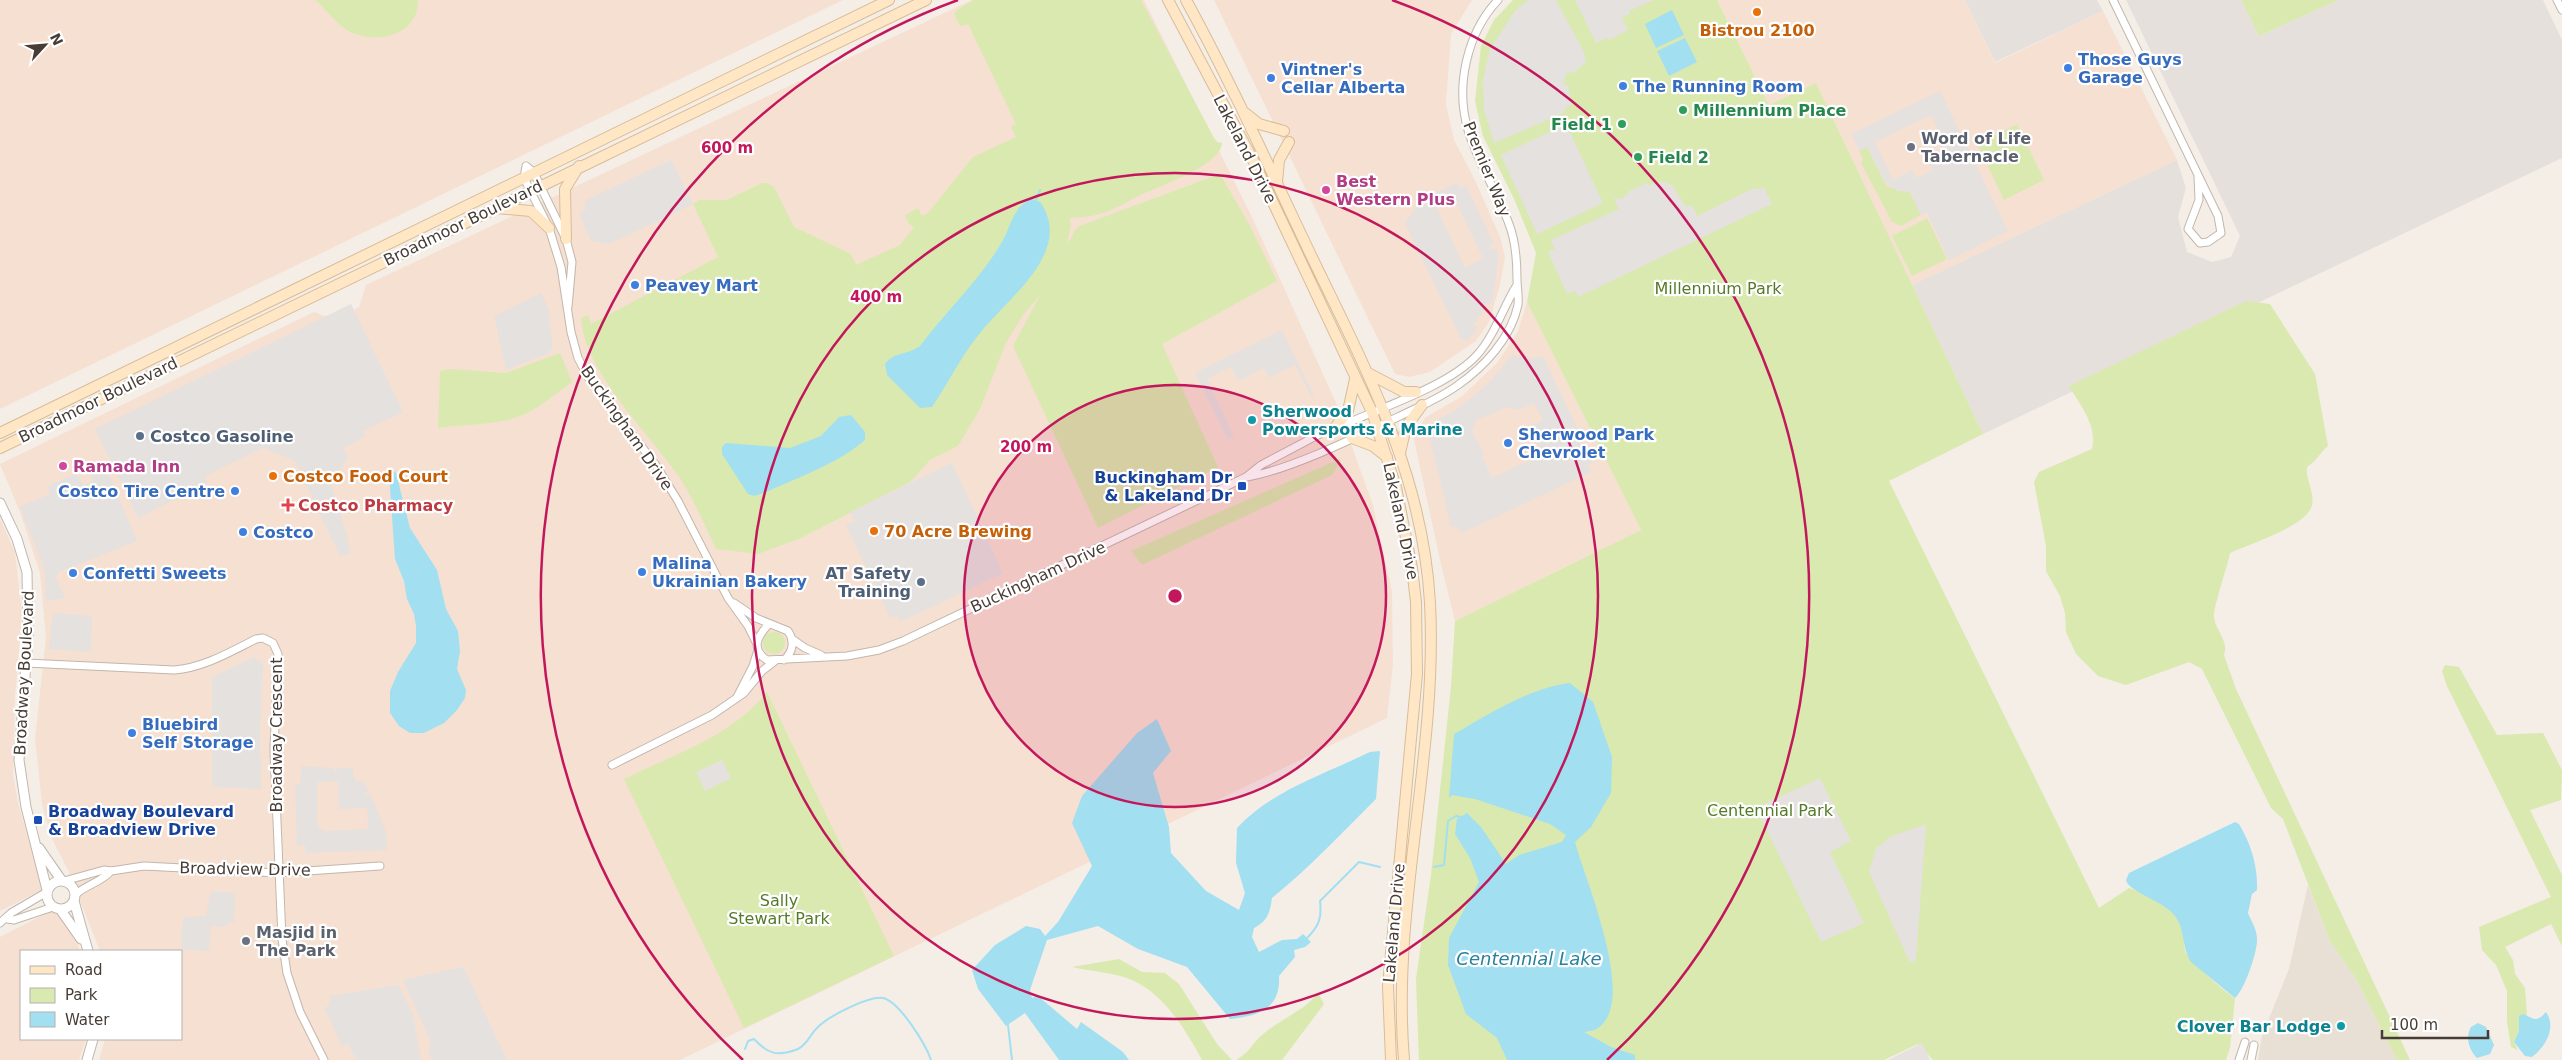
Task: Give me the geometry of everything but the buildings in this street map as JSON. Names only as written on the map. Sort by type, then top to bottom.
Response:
[{"type":"main road","name":"Broadmoor Boulevard","points":[[2,430],[890,0]]},
{"type":"main road","name":"Broadmoor Boulevard","points":[[0,448],[529,190],[926,0]]},
{"type":"main road","name":"Lakeland Drive","points":[[1166,0],[1185,30],[1252,158],[1372,412],[1396,487],[1412,568],[1416,630],[1414,726],[1388,986],[1391,1060]]},
{"type":"main road","name":"Lakeland Drive","points":[[1186,0],[1244,112],[1368,373],[1389,421],[1415,506],[1430,603],[1431,646],[1428,716],[1404,958],[1402,1012],[1404,1060]]},
{"type":"main road","points":[[1244,112],[1259,124],[1284,131]]},
{"type":"main road","points":[[1277,183],[1279,160],[1289,142]]},
{"type":"main road","points":[[566,239],[565,189],[580,166]]},
{"type":"main road","points":[[494,208],[531,211],[549,228]]},
{"type":"main road","points":[[1368,373],[1396,389],[1416,392]]},
{"type":"main road","points":[[1337,425],[1348,411],[1355,378]]},
{"type":"main road","points":[[1400,454],[1406,427],[1422,405]]},
{"type":"main road","points":[[1352,438],[1374,446],[1388,458]]},
{"type":"street","name":"Premier Way","points":[[1378,426],[1458,385],[1483,363],[1508,332],[1518,304],[1517,252],[1509,224],[1468,131],[1464,102],[1464,77],[1467,55],[1482,23],[1498,0]]},
{"type":"street","points":[[2112,0],[2198,176],[2220,224],[2221,233],[2208,242],[2200,243],[2188,229],[2199,200],[2198,176]]},
{"type":"street","points":[[2557,0],[2562,10]]},
{"type":"street","name":"Buckingham Drive","points":[[534,173],[566,239],[572,262],[568,307]]},
{"type":"street","name":"Buckingham Drive","points":[[524,178],[549,228],[561,267],[574,344],[588,377],[655,464],[674,493],[728,598],[748,626],[756,642]]},
{"type":"street","points":[[1372,412],[1451,375],[1477,355],[1498,322],[1505,303],[1517,285]]},
{"type":"street","name":"Buckingham Drive","points":[[784,660],[856,655],[879,650],[903,641],[1246,477],[1261,464],[1337,425],[1341,426],[1372,412]]},
{"type":"street","name":"Buckingham Drive","points":[[1246,477],[1265,474],[1378,426]]},
{"type":"street","name":"Broadway Boulevard","points":[[0,503],[17,539],[27,572],[28,620],[19,760],[23,793],[47,891]]},
{"type":"street","name":"Buckingham Drive","points":[[728,598],[768,624]]},
{"type":"street","points":[[768,624],[783,627],[792,638],[790,652],[784,660],[775,661],[764,659],[758,650],[756,642],[758,636],[768,624]]},
{"type":"street","name":"Broadway Crescent","points":[[26,663],[174,670],[198,666],[256,639],[263,638],[274,643],[278,654],[274,750],[278,873]]},
{"type":"street","name":"Buckingham Drive","points":[[792,638],[804,648],[824,656]]},
{"type":"street","points":[[737,697],[753,666],[758,650]]},
{"type":"street","points":[[612,765],[712,715],[744,693],[762,670],[775,661]]},
{"type":"street","name":"Broadway Boulevard","points":[[37,846],[63,881]]},
{"type":"street","name":"Broadview Drive","points":[[63,881],[104,870],[111,871],[144,866],[278,873],[380,866]]},
{"type":"street","points":[[3,921],[14,920],[34,911],[69,906],[86,886],[107,876],[111,871]]},
{"type":"street","points":[[278,873],[288,973],[300,1012],[324,1060]]},
{"type":"street","points":[[3,921],[11,913],[47,891],[53,883],[63,881],[73,888],[86,948]]},
{"type":"street","points":[[47,891],[47,899],[86,948]]},
{"type":"street","points":[[87,1060],[93,1040]]},
{"type":"street","points":[[2239,1060],[2245,1042]]},
{"type":"street","points":[[2251,1060],[2254,1045]]},
{"type":"shaded area","points":[[0,0],[843,0],[0,409]]},
{"type":"shaded area","points":[[972,0],[1144,0],[1251,215],[1337,405],[1373,505],[1392,591],[1393,665],[1387,718],[680,1060],[99,1060],[105,1040],[182,1040],[182,950],[100,950],[68,870],[52,839],[42,804],[35,739],[46,637],[40,573],[20,512],[0,464],[314,312],[335,320],[359,307],[366,285]]},
{"type":"shaded area","points":[[1214,0],[1472,0],[1451,34],[1446,104],[1454,140],[1474,178],[1500,237],[1505,257],[1500,285],[1489,322],[1476,341],[1430,372],[1409,377],[1395,374]]},
{"type":"shaded area","points":[[1528,0],[1556,0],[1584,52],[1586,62],[1574,73],[1567,72],[1563,84],[1568,86],[1572,104],[1566,107],[1564,113],[1494,143],[1484,110],[1483,80],[1490,49],[1515,11]]},
{"type":"shaded area","points":[[1575,0],[1654,0],[1629,11],[1630,14],[1622,18],[1628,30],[1609,40],[1607,38],[1596,43]]},
{"type":"shaded area","points":[[1717,0],[1965,0],[1995,63],[2103,11],[2177,160],[1912,285],[1816,83],[1769,105]]},
{"type":"shaded area","points":[[1965,0],[2097,0],[2103,11],[1995,62]]},
{"type":"shaded area","points":[[2126,0],[2241,0],[2259,36],[2339,0],[2543,0],[2562,40],[2562,158],[1983,434],[1912,285],[2177,160],[2186,188],[2178,217],[2187,252],[2212,262],[2231,257],[2240,236]]},
{"type":"shaded area","points":[[1940,91],[2008,231],[1949,260],[1927,213],[1921,215],[1910,192],[1898,191],[1885,183],[1867,147],[1859,151],[1851,134]],"holes":[[[1931,115],[1947,146],[1925,156],[1932,169],[1930,172],[1916,178],[1912,170],[1893,180],[1875,142]]]},
{"type":"shaded area","points":[[1566,124],[1603,203],[1537,234],[1501,155]]},
{"type":"shaded area","points":[[671,160],[693,204],[609,244],[591,241],[579,214],[586,209],[584,201]]},
{"type":"shaded area","points":[[1655,182],[1664,182],[1672,185],[1686,207],[1692,205],[1697,216],[1752,189],[1764,188],[1772,204],[1578,297],[1575,291],[1567,294],[1548,252],[1555,249],[1551,240],[1619,209],[1614,198],[1620,199],[1627,195],[1628,192],[1646,183],[1650,185]]},
{"type":"shaded area","points":[[1458,183],[1460,188],[1466,185],[1494,244],[1490,246],[1491,249],[1497,249],[1498,261],[1493,299],[1490,305],[1484,304],[1483,312],[1473,325],[1478,328],[1466,342],[1463,338],[1461,339],[1405,223],[1415,209],[1437,199],[1435,193]],"holes":[[[1455,200],[1483,258],[1465,268],[1437,209]]]},
{"type":"shaded area","points":[[541,293],[548,308],[553,346],[549,353],[506,370],[494,316]]},
{"type":"shaded area","points":[[1527,302],[1641,530],[1455,621],[1413,435],[1426,417],[1461,397],[1497,363],[1518,331]]},
{"type":"shaded area","points":[[351,304],[403,412],[363,431],[365,437],[343,448],[348,458],[331,483],[347,536],[350,554],[340,556],[294,460],[262,448],[205,476],[208,483],[138,518],[95,429]]},
{"type":"shaded area","points":[[1282,330],[1314,396],[1312,398],[1295,365],[1269,378],[1264,368],[1238,381],[1231,367],[1207,379],[1234,436],[1228,440],[1195,373]]},
{"type":"shaded area","points":[[1513,354],[1517,357],[1537,358],[1543,356],[1593,462],[1588,465],[1591,472],[1462,533],[1456,526],[1451,527],[1428,430],[1429,424],[1457,409],[1487,385]],"holes":[[[1534,403],[1543,420],[1529,426],[1543,454],[1492,478],[1482,456],[1485,455],[1472,432],[1476,420],[1508,407],[1518,410]]]},
{"type":"shaded area","points":[[103,461],[137,541],[59,572],[56,578],[65,598],[46,601],[45,574],[20,507],[50,494],[48,486],[77,473],[83,485],[93,481],[88,467]]},
{"type":"shaded area","points":[[952,463],[1003,573],[900,622],[897,615],[890,618],[846,525],[854,521],[850,512]]},
{"type":"shaded area","points":[[0,519],[15,552],[22,613],[15,697],[13,774],[18,803],[30,844],[48,882],[46,888],[0,911]]},
{"type":"shaded area","points":[[53,613],[92,616],[91,652],[49,649]]},
{"type":"shaded area","points":[[254,657],[263,664],[260,732],[261,789],[212,787],[212,677]]},
{"type":"shaded area","points":[[722,760],[731,778],[705,791],[696,772]]},
{"type":"shaded area","points":[[301,766],[334,768],[335,774],[337,768],[353,768],[353,775],[357,782],[362,780],[369,791],[364,794],[371,795],[386,832],[387,850],[306,853],[305,845],[297,846],[295,785],[300,784]],"holes":[[[338,781],[339,809],[367,808],[368,829],[324,831],[317,826],[317,782]]]},
{"type":"shaded area","points":[[1820,778],[1851,841],[1830,852],[1864,923],[1821,942],[1756,808]]},
{"type":"shaded area","points":[[1926,824],[1916,960],[1910,963],[1869,872],[1876,848],[1892,836]]},
{"type":"shaded area","points":[[2308,885],[2330,941],[2356,979],[2397,1060],[2258,1060],[2262,1036],[2289,969]]},
{"type":"shaded area","points":[[211,891],[235,893],[234,922],[228,923],[226,927],[211,926],[209,951],[181,949],[183,917],[206,916]]},
{"type":"shaded area","points":[[51,911],[62,915],[72,929],[80,950],[20,950],[20,1040],[86,1040],[79,1060],[0,1060],[0,937]]},
{"type":"shaded area","points":[[463,967],[507,1060],[432,1060],[428,1050],[431,1042],[403,980]]},
{"type":"shaded area","points":[[399,985],[413,1015],[421,1060],[356,1060],[348,1044],[342,1046],[324,1008],[330,1005],[329,996]]},
{"type":"shaded area","points":[[1922,1043],[1930,1060],[1888,1060]]},
{"type":"green space","points":[[315,0],[418,0],[416,12],[411,22],[403,30],[382,37],[370,37],[358,35],[347,30]]},
{"type":"green space","points":[[974,0],[1141,0],[1214,138],[1217,142],[1222,143],[1219,151],[1212,159],[1188,174],[1108,211],[1093,216],[1069,218],[1071,224],[1067,245],[1077,227],[1220,174],[1249,224],[1277,281],[1162,344],[1218,467],[1098,528],[1013,346],[1040,295],[1023,315],[1005,345],[980,409],[958,446],[930,460],[910,482],[801,538],[758,554],[716,549],[683,483],[605,380],[593,359],[585,339],[581,318],[588,315],[591,324],[718,257],[693,204],[699,200],[727,200],[762,183],[767,183],[774,187],[794,227],[851,254],[856,265],[900,245],[914,227],[909,224],[905,215],[918,208],[922,216],[928,213],[973,157],[1016,137],[1011,127],[1016,124],[968,24],[960,26],[954,14],[957,10]]},
{"type":"green space","name":"Centennial Park","points":[[1513,0],[1717,0],[1769,105],[1816,83],[1983,434],[1889,481],[2099,908],[2129,888],[2160,902],[2173,913],[2182,926],[2185,950],[2189,957],[2209,977],[2235,998],[2230,1048],[2226,1060],[1933,1060],[1918,1044],[1884,1060],[1419,1060],[1416,979],[1431,875],[1451,687],[1455,621],[1641,530],[1527,302],[1536,253],[1515,201],[1483,136],[1475,101],[1481,46],[1494,20]]},
{"type":"green space","points":[[2241,0],[2339,0],[2259,36]]},
{"type":"green space","points":[[2017,124],[2044,180],[2004,200],[1977,144]]},
{"type":"green space","points":[[1867,147],[1888,187],[1910,192],[1921,215],[1901,226],[1892,222],[1861,163],[1863,158],[1859,151]]},
{"type":"green space","points":[[1927,218],[1947,259],[1912,276],[1892,236]]},
{"type":"green space","points":[[2246,301],[2270,304],[2315,374],[2328,446],[2307,467],[2307,476],[2313,500],[2308,513],[2277,534],[2230,553],[2215,607],[2214,618],[2224,641],[2224,655],[2236,689],[2410,1060],[2397,1060],[2356,979],[2330,941],[2283,819],[2271,808],[2202,669],[2189,662],[2126,685],[2098,676],[2076,654],[2066,632],[2065,613],[2060,596],[2046,571],[2046,546],[2034,482],[2039,472],[2092,449],[2093,440],[2090,424],[2083,408],[2069,386]]},
{"type":"green space","points":[[560,353],[572,382],[534,409],[520,416],[500,422],[438,428],[440,371],[450,369],[506,373]]},
{"type":"green space","points":[[1342,458],[1332,475],[1142,565],[1131,551]]},
{"type":"green space","points":[[774,632],[784,639],[785,643],[778,653],[774,654],[764,647],[763,643],[770,633]]},
{"type":"green space","points":[[2445,665],[2459,667],[2497,735],[2543,733],[2562,770],[2561,800],[2530,810],[2562,875],[2562,946],[2551,924],[2505,947],[2513,960],[2515,974],[2525,988],[2527,1016],[2519,1016],[2519,1031],[2514,1042],[2518,1050],[2511,1047],[2507,1022],[2507,991],[2496,965],[2482,950],[2479,927],[2551,897],[2447,686],[2442,671]]},
{"type":"green space","name":"Sally Stewart Park","points":[[767,692],[894,956],[744,1028],[624,779],[682,753],[719,733],[737,721]]},
{"type":"green space","points":[[1119,959],[1142,972],[1165,973],[1179,984],[1217,1044],[1232,1060],[1202,1060],[1173,1014],[1144,986],[1118,976],[1072,967]]},
{"type":"green space","points":[[1318,993],[1324,1004],[1282,1060],[1236,1060],[1248,1051],[1261,1036],[1312,1000]]},
{"type":"water","points":[[1672,10],[1684,35],[1656,48],[1645,24]]},
{"type":"water","points":[[1685,38],[1697,62],[1669,76],[1657,51]]},
{"type":"water","points":[[1032,199],[1040,202],[1049,220],[1049,238],[1044,256],[1020,290],[973,342],[932,407],[920,408],[887,375],[885,364],[892,357],[920,346],[984,269],[1002,242],[1017,211]]},
{"type":"water","points":[[851,415],[865,432],[865,440],[830,463],[764,493],[754,496],[748,494],[722,454],[722,447],[726,443],[790,448],[821,436],[839,417]]},
{"type":"water","points":[[393,470],[396,473],[410,528],[437,570],[446,609],[458,631],[460,651],[457,669],[466,690],[465,698],[457,710],[444,723],[424,733],[410,733],[399,726],[390,713],[390,691],[398,672],[416,643],[414,614],[407,599],[404,581],[395,559],[389,474]]},
{"type":"water","name":"Centennial Lake","points":[[1570,683],[1593,702],[1612,757],[1611,793],[1591,827],[1575,842],[1605,939],[1611,967],[1613,993],[1609,1014],[1598,1028],[1584,1032],[1611,1047],[1635,1055],[1635,1060],[1507,1060],[1497,1038],[1466,1014],[1448,965],[1449,938],[1479,882],[1470,858],[1455,834],[1457,819],[1467,813],[1481,827],[1506,864],[1519,855],[1562,842],[1566,835],[1550,824],[1475,799],[1452,795],[1449,798],[1454,734],[1495,710],[1525,696],[1540,690]]},
{"type":"water","points":[[1157,719],[1171,751],[1153,773],[1169,827],[1171,853],[1206,891],[1239,910],[1245,893],[1236,863],[1237,828],[1251,815],[1282,793],[1299,784],[1370,752],[1380,751],[1376,799],[1286,887],[1272,898],[1267,916],[1254,928],[1252,937],[1259,952],[1282,940],[1297,939],[1303,934],[1311,942],[1305,947],[1294,950],[1295,957],[1279,976],[1279,987],[1272,1003],[1258,1013],[1230,1019],[1187,967],[1138,949],[1098,926],[1047,940],[1030,990],[1032,998],[1038,996],[1077,1029],[1081,1022],[1123,1052],[1129,1060],[1059,1060],[1025,1013],[1006,1026],[978,989],[972,970],[995,945],[1026,926],[1040,929],[1045,936],[1058,922],[1092,866],[1072,823],[1082,796],[1137,733]]},
{"type":"water","points":[[2235,822],[2239,824],[2247,840],[2255,864],[2257,890],[2252,894],[2248,913],[2256,932],[2257,945],[2246,979],[2235,998],[2191,962],[2185,949],[2181,928],[2175,916],[2165,907],[2132,888],[2126,880],[2129,873]]},
{"type":"water","points":[[2546,1012],[2550,1024],[2548,1037],[2532,1057],[2525,1056],[2514,1042],[2519,1031],[2519,1016],[2523,1014],[2537,1019]]},
{"type":"water","points":[[2478,1023],[2486,1027],[2494,1045],[2490,1054],[2477,1058],[2470,1047],[2468,1035],[2471,1027]]},
{"type":"waterway","points":[[1036,200],[1040,190]]},
{"type":"waterway","points":[[1434,867],[1444,865],[1448,821],[1456,816],[1461,817]]},
{"type":"waterway","points":[[1307,938],[1319,921],[1320,901],[1359,862],[1380,867]]},
{"type":"waterway","points":[[745,1049],[748,1041],[754,1039],[773,1053],[784,1053],[798,1049],[818,1027],[831,1018],[859,1003],[883,998],[890,1001],[904,1015],[918,1035],[931,1060]]},
{"type":"waterway","points":[[1008,1025],[1012,1060]]},
{"type":"place","name":"Bistrou 2100","points":[[1757,12]]},
{"type":"place","name":"Those Guys Garage","points":[[2068,68]]},
{"type":"place","name":"Vintner's Cellar Alberta","points":[[1271,78]]},
{"type":"place","name":"The Running Room","points":[[1623,86]]},
{"type":"place","name":"Millennium Place","points":[[1683,110]]},
{"type":"place","name":"Field 1","points":[[1622,124]]},
{"type":"place","name":"Word of Life Tabernacle","points":[[1911,147]]},
{"type":"place","name":"Field 2","points":[[1638,157]]},
{"type":"place","name":"Best Western Plus","points":[[1326,190]]},
{"type":"place","name":"Peavey Mart","points":[[635,285]]},
{"type":"place","name":"Sherwood Powersports & Marine","points":[[1252,420]]},
{"type":"place","name":"Costco Gasoline","points":[[140,436]]},
{"type":"place","name":"Sherwood Park Chevrolet","points":[[1508,443]]},
{"type":"place","name":"Ramada Inn","points":[[63,466]]},
{"type":"place","name":"Costco Food Court","points":[[273,476]]},
{"type":"place","name":"Buckingham Dr & Lakeland Dr","points":[[1242,486]]},
{"type":"place","name":"Costco Tire Centre","points":[[235,491]]},
{"type":"place","name":"Costco Pharmacy","points":[[288,505]]},
{"type":"place","name":"70 Acre Brewing","points":[[874,531]]},
{"type":"place","name":"Costco","points":[[243,532]]},
{"type":"place","name":"Malina Ukrainian Bakery","points":[[642,572]]},
{"type":"place","name":"Confetti Sweets","points":[[73,573]]},
{"type":"place","name":"AT Safety Training","points":[[921,582]]},
{"type":"place","name":"Bluebird Self Storage","points":[[132,733]]},
{"type":"place","name":"Broadway Boulevard & Broadview Drive","points":[[38,820]]},
{"type":"place","name":"Masjid in The Park","points":[[246,941]]},
{"type":"place","name":"Clover Bar Lodge","points":[[2341,1026]]},
{"type":"park label","name":"Millennium Park","points":[[1718,288]]}]
